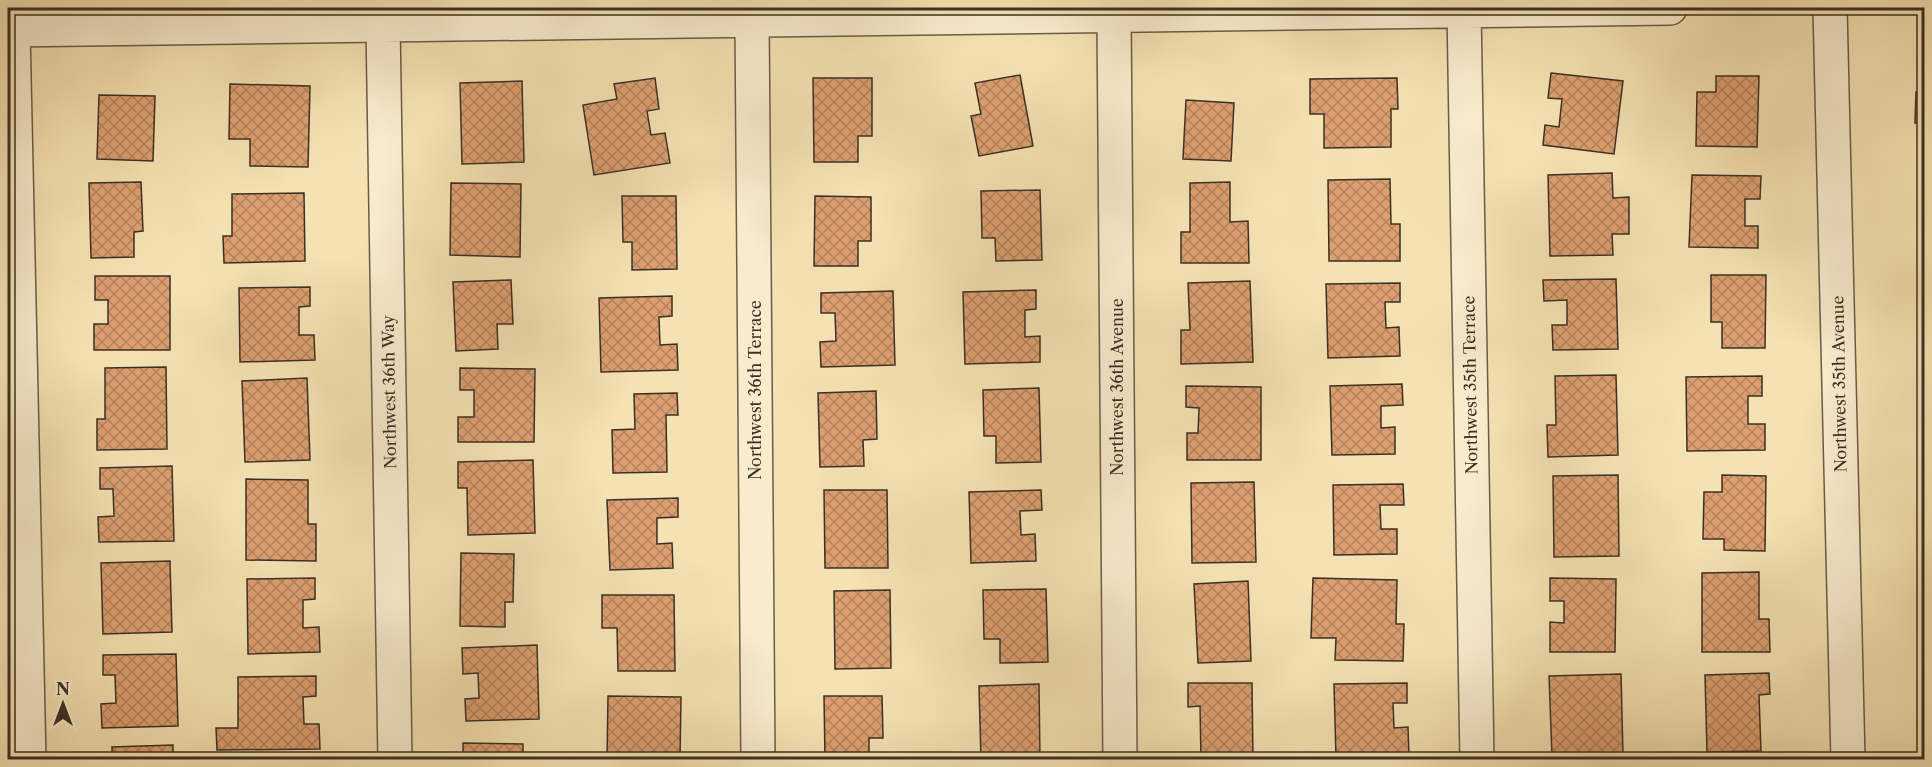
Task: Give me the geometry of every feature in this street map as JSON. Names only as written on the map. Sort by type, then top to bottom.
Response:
[{"type":"street","points":[[28,759],[10,30],[1670,8]]},
{"type":"street","name":"Northwest 35th Avenue","points":[[1830,8],[1848,759]]},
{"type":"street","name":"Northwest 35th Terrace","points":[[1464,10],[1477,759]]},
{"type":"street","name":"Northwest 36th Avenue","points":[[1114,15],[1120,759]]},
{"type":"street","name":"Northwest 36th Terrace","points":[[752,20],[758,759]]},
{"type":"street","name":"Northwest 36th Way","points":[[383,25],[395,759]]},
{"type":"building","points":[[1551,73],[1623,81],[1614,154],[1543,145],[1545,125],[1559,127],[1562,99],[1548,98]]},
{"type":"building","points":[[1020,75],[1033,146],[979,156],[971,116],[981,114],[975,83]]},
{"type":"building","points":[[1716,76],[1759,76],[1757,147],[1696,146],[1697,92],[1716,92]]},
{"type":"building","points":[[655,78],[659,109],[647,111],[651,135],[665,133],[670,163],[594,175],[583,105],[617,99],[614,84]]},
{"type":"building","points":[[813,78],[872,78],[872,136],[858,136],[858,162],[814,162]]},
{"type":"building","points":[[1397,78],[1398,109],[1391,109],[1391,147],[1324,148],[1324,114],[1310,114],[1310,79]]},
{"type":"building","points":[[522,81],[524,162],[462,164],[460,83]]},
{"type":"building","points":[[230,84],[310,86],[308,167],[250,166],[250,139],[229,139]]},
{"type":"building","points":[[1916,92],[1924,92],[1924,123],[1915,123]]},
{"type":"building","points":[[99,95],[155,96],[153,161],[97,159]]},
{"type":"building","points":[[1186,100],[1234,103],[1231,161],[1183,159]]},
{"type":"building","points":[[1612,173],[1613,198],[1629,197],[1629,234],[1612,234],[1613,255],[1550,256],[1548,175]]},
{"type":"building","points":[[1692,175],[1761,176],[1760,199],[1745,199],[1745,226],[1758,226],[1758,248],[1689,247]]},
{"type":"building","points":[[1390,179],[1391,224],[1400,224],[1400,261],[1329,261],[1328,180]]},
{"type":"building","points":[[141,182],[143,231],[134,232],[134,257],[91,258],[89,183]]},
{"type":"building","points":[[1230,182],[1230,222],[1248,221],[1249,263],[1181,263],[1181,232],[1190,232],[1190,183]]},
{"type":"building","points":[[451,183],[521,184],[520,257],[450,255]]},
{"type":"building","points":[[1040,190],[1042,260],[996,261],[995,238],[982,238],[981,191]]},
{"type":"building","points":[[304,193],[305,261],[224,263],[223,236],[232,236],[232,194]]},
{"type":"building","points":[[622,196],[676,196],[677,269],[632,270],[632,242],[623,242]]},
{"type":"building","points":[[815,196],[871,197],[871,241],[858,241],[858,266],[814,266]]},
{"type":"building","points":[[1711,275],[1766,275],[1765,348],[1722,348],[1722,322],[1711,322]]},
{"type":"building","points":[[95,276],[170,276],[170,350],[94,350],[94,324],[108,324],[108,300],[95,300]]},
{"type":"building","points":[[1616,279],[1618,349],[1553,350],[1552,325],[1567,325],[1567,300],[1544,301],[1543,280]]},
{"type":"building","points":[[511,280],[513,324],[497,324],[498,349],[456,351],[453,282]]},
{"type":"building","points":[[1250,281],[1253,362],[1181,364],[1181,330],[1190,330],[1188,283]]},
{"type":"building","points":[[1400,283],[1400,302],[1385,302],[1386,328],[1399,327],[1400,356],[1328,358],[1326,284]]},
{"type":"building","points":[[310,287],[310,306],[299,307],[299,335],[314,335],[315,360],[240,362],[239,288]]},
{"type":"building","points":[[1036,290],[1036,309],[1025,310],[1025,337],[1040,336],[1040,362],[965,364],[963,292]]},
{"type":"building","points":[[893,291],[895,365],[821,367],[820,342],[836,341],[835,313],[821,313],[821,293]]},
{"type":"building","points":[[1922,291],[1924,291],[1924,315],[1921,315]]},
{"type":"building","points":[[672,296],[672,316],[659,317],[660,345],[677,344],[678,370],[601,372],[599,298]]},
{"type":"building","points":[[1919,334],[1924,334],[1924,410],[1921,410]]},
{"type":"building","points":[[166,367],[167,449],[97,450],[97,419],[105,419],[105,368]]},
{"type":"building","points":[[460,368],[535,369],[534,442],[458,442],[458,417],[474,417],[474,390],[460,390]]},
{"type":"building","points":[[1616,375],[1618,455],[1548,457],[1547,425],[1556,425],[1555,376]]},
{"type":"building","points":[[1762,376],[1762,396],[1748,396],[1748,424],[1765,424],[1765,450],[1687,451],[1686,377]]},
{"type":"building","points":[[307,378],[310,460],[245,462],[242,381]]},
{"type":"building","points":[[1402,384],[1403,405],[1381,406],[1381,428],[1395,427],[1395,454],[1332,455],[1330,386]]},
{"type":"building","points":[[1186,386],[1261,387],[1261,460],[1187,460],[1187,433],[1198,433],[1199,408],[1186,407]]},
{"type":"building","points":[[1039,388],[1041,462],[996,463],[996,436],[984,436],[983,390]]},
{"type":"building","points":[[876,391],[877,439],[863,440],[864,466],[820,467],[818,393]]},
{"type":"building","points":[[677,393],[678,415],[666,415],[667,472],[613,473],[612,430],[635,429],[634,394]]},
{"type":"building","points":[[533,460],[535,533],[468,535],[467,488],[458,488],[458,462]]},
{"type":"building","points":[[172,466],[174,541],[99,542],[98,517],[114,516],[113,489],[100,489],[100,468]]},
{"type":"building","points":[[1618,475],[1619,556],[1554,557],[1553,476]]},
{"type":"building","points":[[1722,475],[1766,476],[1765,551],[1724,550],[1724,539],[1703,539],[1704,492],[1722,492]]},
{"type":"building","points":[[246,479],[308,480],[308,524],[316,524],[316,561],[246,560]]},
{"type":"building","points":[[1254,482],[1256,562],[1192,563],[1191,483]]},
{"type":"building","points":[[1403,484],[1404,505],[1380,505],[1381,529],[1397,529],[1397,554],[1334,555],[1333,485]]},
{"type":"building","points":[[824,490],[887,490],[888,568],[825,568]]},
{"type":"building","points":[[1041,490],[1042,510],[1020,511],[1021,535],[1035,534],[1036,561],[971,563],[969,492]]},
{"type":"building","points":[[678,498],[678,517],[657,518],[657,544],[672,543],[673,568],[610,570],[607,500]]},
{"type":"building","points":[[461,553],[514,554],[513,602],[505,602],[505,627],[460,626]]},
{"type":"building","points":[[170,561],[172,632],[103,634],[101,563]]},
{"type":"building","points":[[1759,572],[1759,619],[1769,619],[1770,652],[1702,652],[1702,573]]},
{"type":"building","points":[[315,578],[315,599],[303,600],[303,628],[319,627],[320,652],[248,654],[247,579]]},
{"type":"building","points":[[1313,578],[1397,580],[1396,624],[1404,624],[1403,661],[1335,660],[1336,638],[1311,638]]},
{"type":"building","points":[[1550,578],[1616,579],[1615,652],[1550,652],[1550,622],[1564,623],[1564,601],[1550,601]]},
{"type":"building","points":[[1248,581],[1251,661],[1198,663],[1194,584]]},
{"type":"building","points":[[1046,589],[1048,662],[1000,663],[1000,639],[984,639],[983,590]]},
{"type":"building","points":[[890,590],[891,668],[835,669],[834,591]]},
{"type":"building","points":[[602,595],[674,595],[675,671],[618,671],[617,628],[602,628]]},
{"type":"building","points":[[537,645],[539,719],[466,721],[465,699],[479,698],[478,673],[463,674],[462,648]]},
{"type":"building","points":[[176,654],[178,726],[102,728],[101,704],[116,703],[115,675],[103,675],[103,655]]},
{"type":"building","points":[[1769,673],[1770,694],[1759,695],[1761,751],[1707,752],[1705,675]]},
{"type":"building","points":[[1621,674],[1623,755],[1552,757],[1549,676]]},
{"type":"building","points":[[316,676],[316,696],[303,697],[304,724],[319,724],[320,749],[217,750],[216,728],[238,728],[238,677]]},
{"type":"building","points":[[1188,683],[1252,683],[1253,760],[1201,760],[1200,706],[1188,707]]},
{"type":"building","points":[[1407,683],[1407,703],[1393,703],[1394,728],[1408,727],[1409,756],[1336,758],[1334,684]]},
{"type":"building","points":[[1039,684],[1040,760],[981,760],[979,686]]},
{"type":"building","points":[[608,696],[681,697],[680,760],[607,760]]},
{"type":"building","points":[[824,696],[882,696],[883,738],[869,738],[869,760],[825,760]]},
{"type":"building","points":[[463,743],[523,744],[523,760],[463,760]]},
{"type":"building","points":[[173,745],[173,760],[112,760],[112,747]]}]
